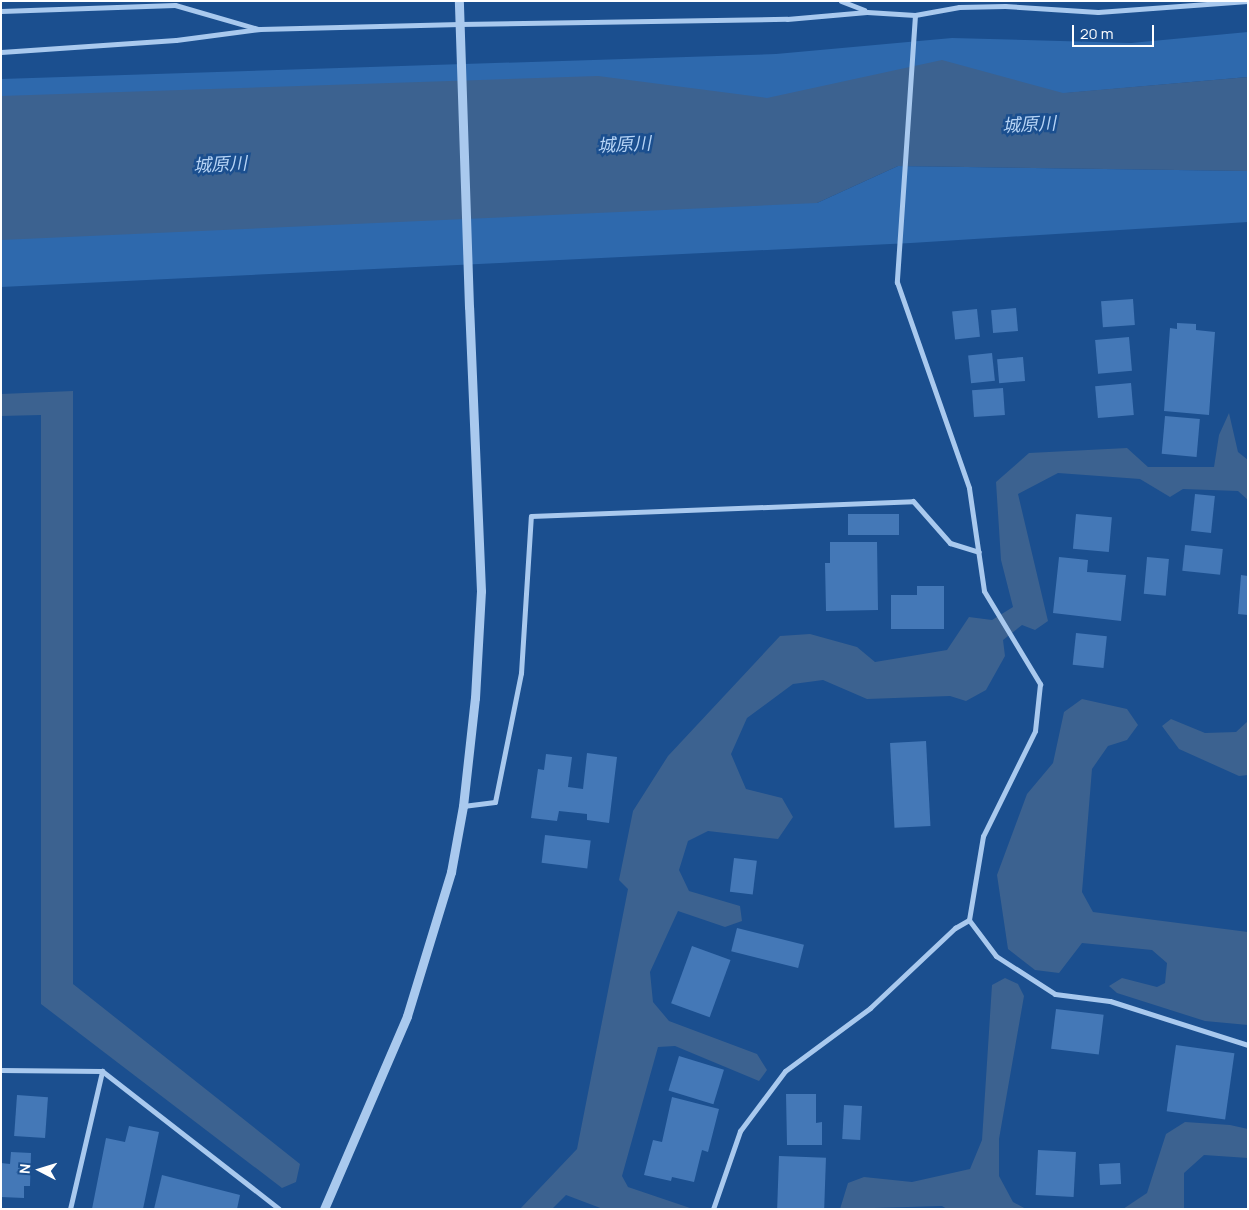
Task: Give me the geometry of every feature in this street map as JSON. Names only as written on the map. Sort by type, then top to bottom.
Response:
[{"type":"street","points":[[324,1209],[407,1016],[451,872],[463,806],[475,698],[481,591],[459,1]]},
{"type":"street","points":[[841,1],[867,12]]},
{"type":"street","points":[[1217,5],[1224,1]]},
{"type":"street","points":[[1,52],[176,40],[260,29],[787,19],[867,12],[915,15],[960,7],[1005,6],[1098,12],[1217,5],[1248,1]]},
{"type":"street","points":[[1,11],[175,5],[260,29]]},
{"type":"street","points":[[915,15],[897,282],[969,488],[984,591],[1040,684],[1035,731],[983,836],[968,920],[996,956],[1055,994],[1110,1001],[1248,1046]]},
{"type":"street","points":[[463,806],[495,802],[521,672],[531,516],[913,501],[950,542],[979,552]]},
{"type":"street","points":[[713,1209],[740,1131],[785,1071],[870,1008],[955,928],[968,920]]},
{"type":"street","points":[[1,1070],[102,1071],[279,1209]]},
{"type":"street","points":[[70,1209],[102,1071]]},
{"type":"shaded area","points":[[1248,32],[1248,77],[740,122],[1,130],[1,79],[776,54],[952,38],[1131,43]]},
{"type":"shaded area","points":[[898,166],[1248,171],[1248,222],[911,243],[1,287],[1,200],[817,203]]},
{"type":"water","name":"城原川","points":[[942,60],[1063,93],[1248,77],[1248,171],[898,166],[817,203],[1,240],[1,96],[598,76],[767,98]]},
{"type":"water","points":[[73,391],[73,984],[300,1164],[296,1182],[282,1188],[41,1004],[41,415],[1,416],[1,394]]},
{"type":"water","points":[[1229,413],[1238,452],[1248,460],[1248,500],[1238,491],[1183,489],[1170,497],[1140,479],[1058,473],[1018,494],[1048,621],[1035,630],[1022,625],[1003,640],[1005,656],[986,690],[966,701],[950,696],[867,699],[823,680],[793,684],[747,718],[731,754],[746,789],[782,798],[793,817],[778,839],[708,831],[688,841],[679,870],[689,891],[740,906],[742,921],[725,927],[678,911],[650,972],[653,1002],[669,1021],[757,1054],[767,1070],[759,1081],[675,1046],[658,1047],[622,1176],[628,1187],[693,1209],[603,1209],[566,1195],[552,1209],[520,1209],[577,1149],[628,889],[619,880],[633,811],[668,756],[780,636],[810,634],[857,647],[875,662],[947,650],[969,617],[992,620],[1013,607],[1001,560],[996,482],[1029,453],[1127,448],[1148,467],[1214,467],[1219,435]]},
{"type":"water","points":[[1082,699],[1127,709],[1138,725],[1127,740],[1108,746],[1092,769],[1082,892],[1093,912],[1248,932],[1248,1025],[1205,1021],[1117,993],[1109,986],[1122,978],[1157,987],[1165,983],[1167,963],[1152,950],[1082,943],[1059,973],[1035,970],[1008,949],[997,875],[1027,794],[1053,763],[1064,712]]},
{"type":"water","points":[[1171,719],[1205,733],[1236,732],[1248,721],[1248,775],[1239,776],[1179,749],[1162,726]]},
{"type":"water","points":[[1005,978],[1018,984],[1024,996],[999,1139],[999,1176],[1013,1202],[1026,1209],[947,1209],[942,1206],[840,1209],[848,1183],[864,1177],[912,1182],[970,1169],[982,1140],[992,985]]},
{"type":"water","points":[[1185,1122],[1230,1125],[1248,1129],[1248,1158],[1204,1155],[1184,1173],[1184,1209],[1123,1209],[1147,1193],[1166,1134]]},
{"type":"building","points":[[1133,299],[1135,325],[1103,327],[1101,301]]},
{"type":"building","points":[[1016,308],[1018,331],[993,333],[991,310]]},
{"type":"building","points":[[977,309],[980,337],[955,339],[952,312]]},
{"type":"building","points":[[1177,323],[1196,324],[1196,330],[1215,332],[1209,415],[1164,411],[1170,328],[1177,329]]},
{"type":"building","points":[[1129,337],[1132,371],[1098,374],[1095,340]]},
{"type":"building","points":[[992,353],[995,381],[971,383],[968,356]]},
{"type":"building","points":[[1023,357],[1025,381],[999,383],[997,359]]},
{"type":"building","points":[[1131,383],[1134,415],[1098,418],[1095,386]]},
{"type":"building","points":[[1003,388],[1005,415],[974,417],[972,390]]},
{"type":"building","points":[[1165,416],[1200,419],[1197,457],[1162,454]]},
{"type":"building","points":[[1195,494],[1215,496],[1211,533],[1191,531]]},
{"type":"building","points":[[848,514],[899,514],[899,535],[848,535]]},
{"type":"building","points":[[1076,514],[1112,517],[1109,552],[1073,549]]},
{"type":"building","points":[[830,542],[877,542],[878,610],[826,611],[825,563],[830,563]]},
{"type":"building","points":[[1185,545],[1223,549],[1220,575],[1182,571]]},
{"type":"building","points":[[1059,557],[1088,560],[1087,572],[1126,575],[1121,621],[1053,613]]},
{"type":"building","points":[[1147,557],[1169,559],[1166,596],[1144,594]]},
{"type":"building","points":[[1241,575],[1248,576],[1248,615],[1238,614]]},
{"type":"building","points":[[917,586],[944,586],[944,629],[891,629],[891,595],[917,595]]},
{"type":"building","points":[[1076,633],[1107,636],[1103,668],[1073,665]]},
{"type":"building","points":[[926,741],[930,826],[894,828],[890,743]]},
{"type":"building","points":[[587,753],[617,757],[609,823],[587,820],[587,814],[559,811],[557,821],[531,818],[538,769],[544,770],[546,754],[572,757],[568,787],[583,789]]},
{"type":"building","points":[[545,835],[591,841],[587,868],[542,863]]},
{"type":"building","points":[[734,858],[757,861],[753,895],[730,892]]},
{"type":"building","points":[[737,928],[804,945],[798,968],[731,951]]},
{"type":"building","points":[[692,946],[731,960],[710,1017],[671,1003]]},
{"type":"building","points":[[1056,1009],[1104,1015],[1099,1055],[1051,1049]]},
{"type":"building","points":[[1176,1045],[1234,1053],[1225,1120],[1167,1111]]},
{"type":"building","points":[[679,1056],[724,1070],[713,1104],[668,1090]]},
{"type":"building","points":[[786,1094],[816,1094],[816,1123],[822,1122],[822,1145],[787,1145]]},
{"type":"building","points":[[17,1095],[48,1097],[45,1138],[14,1136]]},
{"type":"building","points":[[672,1097],[719,1109],[708,1152],[702,1150],[694,1182],[672,1177],[671,1181],[644,1175],[653,1140],[662,1142]]},
{"type":"building","points":[[844,1105],[862,1106],[860,1140],[842,1139]]},
{"type":"building","points":[[129,1126],[159,1132],[143,1209],[92,1209],[106,1138],[125,1142]]},
{"type":"building","points":[[1038,1150],[1076,1152],[1074,1197],[1036,1195]]},
{"type":"building","points":[[11,1152],[31,1153],[30,1186],[24,1186],[24,1198],[1,1197],[1,1163],[10,1164]]},
{"type":"building","points":[[779,1156],[826,1158],[824,1209],[777,1209]]},
{"type":"building","points":[[1120,1163],[1121,1184],[1100,1185],[1099,1164]]},
{"type":"building","points":[[162,1175],[240,1195],[237,1209],[154,1209]]}]
